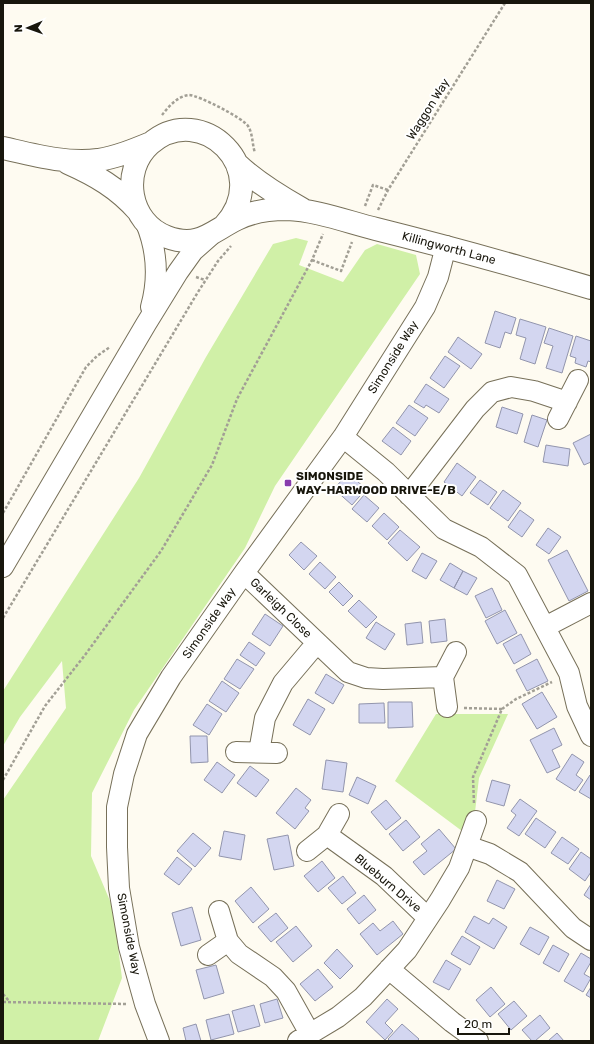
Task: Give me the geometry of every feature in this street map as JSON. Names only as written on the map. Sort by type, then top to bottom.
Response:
[{"type":"main road","points":[[3,148],[59,160],[87,161],[122,155],[151,143],[166,134],[177,131],[188,130],[210,135],[227,148],[234,157],[241,178],[242,189],[240,200],[223,235]]},
{"type":"main road","points":[[142,217],[133,197],[132,176],[140,155],[151,143]]},
{"type":"main road","points":[[59,160],[88,172],[104,181],[122,194],[156,232],[175,240],[196,240],[223,235],[238,218],[259,211],[287,209],[306,211]]},
{"type":"main road","points":[[237,164],[246,173],[273,192],[306,211]]},
{"type":"main road","name":"Killingworth Lane","points":[[306,211],[361,233],[446,246],[591,288]]},
{"type":"street","points":[[142,217],[155,249],[156,265],[154,293],[146,324]]},
{"type":"street","points":[[3,567],[146,324],[184,263],[193,251],[223,235]]},
{"type":"street","name":"Simonside Way","points":[[159,1041],[145,1004],[129,947],[119,888],[117,808],[124,774],[137,734],[171,677],[244,573],[343,437],[425,307],[438,277],[446,246]]},
{"type":"street","points":[[558,420],[578,380]]},
{"type":"street","points":[[409,495],[475,409],[492,392],[511,387],[534,391],[567,402]]},
{"type":"street","points":[[343,437],[386,472],[444,529],[481,548],[517,575],[570,673],[577,706],[591,736]]},
{"type":"street","name":"Garleigh Close","points":[[244,573],[348,672],[366,678],[383,679],[443,677]]},
{"type":"street","points":[[545,627],[591,603]]},
{"type":"street","name":"Garleigh Close","points":[[236,752],[268,752],[265,718],[284,683],[310,651],[318,644]]},
{"type":"street","points":[[447,707],[443,677],[456,652]]},
{"type":"street","points":[[307,851],[327,835],[339,814]]},
{"type":"street","name":"Blueburn Drive","points":[[219,911],[228,941],[239,954],[273,977],[286,991],[304,1037],[338,1017],[364,998],[406,950],[440,900],[459,868],[476,821]]},
{"type":"street","name":"Blueburn Drive","points":[[327,835],[384,876],[428,918]]},
{"type":"street","points":[[467,846],[490,854],[520,872],[573,928],[591,940]]},
{"type":"street","points":[[208,955],[228,941]]},
{"type":"street","points":[[389,969],[452,1022],[478,1041]]},
{"type":"path","name":"Waggon Way","points":[[312,260],[341,271],[361,233],[505,3]]},
{"type":"path","points":[[174,102],[181,97],[188,95],[201,98],[236,116],[247,124],[251,136]]},
{"type":"path","points":[[365,206],[373,185],[388,190]]},
{"type":"path","points":[[3,780],[45,706],[85,655],[161,551],[212,465],[237,399],[312,260],[324,232]]},
{"type":"path","points":[[3,618],[218,261],[223,235]]},
{"type":"path","points":[[3,513],[86,367],[97,356],[112,345]]},
{"type":"path","points":[[476,821],[473,777],[502,709],[516,700],[570,673]]},
{"type":"path","points":[[447,707],[502,709]]},
{"type":"path","points":[[3,994],[10,1002]]},
{"type":"path","points":[[3,1002],[145,1004]]},
{"type":"green space","points":[[296,238],[308,241],[299,265],[343,282],[365,250],[377,244],[416,255],[420,274],[275,486],[245,548],[134,710],[92,793],[91,856],[113,908],[122,978],[98,1041],[3,1041],[3,800],[66,708],[62,661],[20,717],[3,746],[3,691],[139,478],[206,357],[273,244]]},
{"type":"green space","points":[[436,714],[508,714],[479,778],[475,812],[462,831],[395,781]]},
{"type":"building","points":[[495,311],[516,318],[511,334],[505,332],[500,348],[485,343]]},
{"type":"building","points":[[520,319],[546,327],[535,364],[520,359],[526,338],[516,335]]},
{"type":"building","points":[[549,328],[573,336],[562,373],[546,368],[553,346],[544,343]]},
{"type":"building","points":[[576,336],[591,341],[591,362],[588,361],[586,367],[575,363],[576,358],[570,356]]},
{"type":"building","points":[[458,337],[482,354],[471,369],[448,352]]},
{"type":"building","points":[[445,356],[460,366],[444,388],[430,378]]},
{"type":"building","points":[[426,384],[449,399],[439,413],[426,405],[424,408],[414,402]]},
{"type":"building","points":[[409,405],[428,418],[415,436],[396,423]]},
{"type":"building","points":[[502,407],[523,414],[517,434],[496,427]]},
{"type":"building","points":[[532,415],[547,420],[538,447],[524,442]]},
{"type":"building","points":[[393,427],[411,441],[401,455],[382,441]]},
{"type":"building","points":[[591,434],[591,462],[584,465],[573,443]]},
{"type":"building","points":[[546,445],[570,449],[568,466],[543,462]]},
{"type":"building","points":[[457,463],[476,477],[462,496],[444,482]]},
{"type":"building","points":[[348,473],[366,489],[352,505],[334,489]]},
{"type":"building","points":[[480,480],[497,492],[488,505],[470,493]]},
{"type":"building","points":[[503,490],[521,503],[508,521],[490,508]]},
{"type":"building","points":[[364,495],[379,508],[367,522],[352,509]]},
{"type":"building","points":[[520,510],[534,520],[522,537],[508,527]]},
{"type":"building","points":[[384,513],[399,527],[387,540],[372,526]]},
{"type":"building","points":[[548,528],[561,537],[549,554],[536,545]]},
{"type":"building","points":[[400,530],[420,547],[407,561],[388,543]]},
{"type":"building","points":[[301,542],[317,556],[304,570],[289,555]]},
{"type":"building","points":[[567,550],[588,591],[569,601],[548,560]]},
{"type":"building","points":[[422,553],[437,561],[426,579],[412,571]]},
{"type":"building","points":[[320,562],[336,577],[325,589],[309,574]]},
{"type":"building","points":[[450,563],[463,571],[454,588],[440,580]]},
{"type":"building","points":[[463,571],[477,578],[467,595],[454,588]]},
{"type":"building","points":[[339,582],[353,596],[343,606],[329,592]]},
{"type":"building","points":[[492,588],[502,610],[486,618],[475,596]]},
{"type":"building","points":[[359,600],[377,617],[366,628],[348,611]]},
{"type":"building","points":[[505,610],[517,633],[497,644],[485,621]]},
{"type":"building","points":[[265,614],[283,626],[270,646],[252,634]]},
{"type":"building","points":[[445,619],[447,641],[431,643],[429,621]]},
{"type":"building","points":[[376,622],[395,634],[385,650],[366,638]]},
{"type":"building","points":[[421,622],[423,643],[407,645],[405,624]]},
{"type":"building","points":[[521,634],[531,654],[514,664],[503,644]]},
{"type":"building","points":[[249,642],[265,653],[256,666],[240,655]]},
{"type":"building","points":[[237,659],[254,669],[240,689],[224,679]]},
{"type":"building","points":[[537,659],[548,681],[527,691],[516,670]]},
{"type":"building","points":[[326,674],[344,685],[333,704],[315,693]]},
{"type":"building","points":[[222,681],[239,693],[226,712],[209,701]]},
{"type":"building","points":[[542,692],[557,717],[537,729],[522,704]]},
{"type":"building","points":[[308,699],[325,709],[310,735],[293,725]]},
{"type":"building","points":[[388,702],[412,702],[413,727],[388,728]]},
{"type":"building","points":[[384,703],[385,723],[359,723],[359,704]]},
{"type":"building","points":[[207,704],[222,714],[209,735],[193,725]]},
{"type":"building","points":[[554,728],[562,745],[552,750],[560,767],[547,773],[530,740]]},
{"type":"building","points":[[190,736],[207,736],[208,762],[191,763]]},
{"type":"building","points":[[572,754],[584,762],[576,775],[583,780],[575,791],[556,779]]},
{"type":"building","points":[[326,760],[347,763],[343,792],[322,789]]},
{"type":"building","points":[[217,762],[235,775],[222,793],[204,780]]},
{"type":"building","points":[[250,766],[269,780],[256,797],[237,783]]},
{"type":"building","points":[[590,775],[591,776],[591,799],[579,792]]},
{"type":"building","points":[[357,777],[376,786],[368,804],[349,795]]},
{"type":"building","points":[[492,780],[510,785],[504,806],[486,801]]},
{"type":"building","points":[[296,788],[311,800],[305,808],[309,811],[295,829],[276,813]]},
{"type":"building","points":[[520,799],[537,811],[519,836],[507,828],[516,815],[511,811]]},
{"type":"building","points":[[386,800],[401,818],[386,830],[371,812]]},
{"type":"building","points":[[536,818],[556,832],[545,848],[525,834]]},
{"type":"building","points":[[406,820],[420,837],[403,851],[389,834]]},
{"type":"building","points":[[439,829],[456,849],[424,875],[413,862],[427,851],[421,844]]},
{"type":"building","points":[[224,831],[245,835],[241,860],[219,856]]},
{"type":"building","points":[[193,833],[211,848],[195,867],[177,851]]},
{"type":"building","points":[[288,835],[294,866],[274,870],[267,839]]},
{"type":"building","points":[[562,837],[579,849],[568,864],[551,853]]},
{"type":"building","points":[[581,852],[591,859],[591,872],[585,881],[569,869]]},
{"type":"building","points":[[177,857],[192,869],[179,885],[164,874]]},
{"type":"building","points":[[322,861],[335,878],[318,892],[304,876]]},
{"type":"building","points":[[343,876],[356,893],[342,904],[328,888]]},
{"type":"building","points":[[497,880],[515,889],[504,909],[487,901]]},
{"type":"building","points":[[591,884],[591,900],[584,895]]},
{"type":"building","points":[[251,887],[269,909],[253,923],[235,901]]},
{"type":"building","points":[[364,895],[376,910],[359,924],[347,909]]},
{"type":"building","points":[[192,907],[201,940],[181,946],[172,913]]},
{"type":"building","points":[[276,913],[288,928],[271,942],[258,927]]},
{"type":"building","points":[[474,916],[489,924],[493,918],[507,927],[494,949],[465,932]]},
{"type":"building","points":[[393,921],[403,934],[377,955],[360,934],[373,923],[380,931]]},
{"type":"building","points":[[296,926],[312,946],[293,962],[276,942]]},
{"type":"building","points":[[530,927],[549,937],[539,955],[520,944]]},
{"type":"building","points":[[462,936],[480,947],[470,965],[451,954]]},
{"type":"building","points":[[553,945],[569,954],[559,972],[543,963]]},
{"type":"building","points":[[337,949],[353,966],[340,979],[324,963]]},
{"type":"building","points":[[581,953],[591,959],[591,962],[584,974],[591,978],[583,992],[564,981]]},
{"type":"building","points":[[446,960],[461,969],[449,990],[433,982]]},
{"type":"building","points":[[216,965],[224,993],[204,999],[196,970]]},
{"type":"building","points":[[318,969],[333,987],[315,1001],[300,984]]},
{"type":"building","points":[[491,987],[505,1004],[490,1017],[476,1000]]},
{"type":"building","points":[[591,987],[591,998],[586,995]]},
{"type":"building","points":[[277,999],[283,1018],[265,1023],[260,1004]]},
{"type":"building","points":[[387,999],[398,1009],[385,1023],[393,1031],[385,1040],[366,1022]]},
{"type":"building","points":[[514,1001],[527,1016],[511,1030],[498,1014]]},
{"type":"building","points":[[254,1005],[260,1026],[238,1032],[232,1011]]},
{"type":"building","points":[[229,1014],[234,1034],[211,1040],[206,1020]]},
{"type":"building","points":[[540,1015],[550,1028],[535,1041],[532,1041],[522,1030]]},
{"type":"building","points":[[196,1024],[201,1041],[186,1041],[183,1028]]},
{"type":"building","points":[[402,1024],[419,1039],[417,1041],[390,1041],[388,1039]]},
{"type":"building","points":[[557,1033],[564,1041],[548,1041]]},
{"type":"place","name":"SIMONSIDE WAY-HARWOOD DRIVE-E/B","points":[[288,483]]}]
